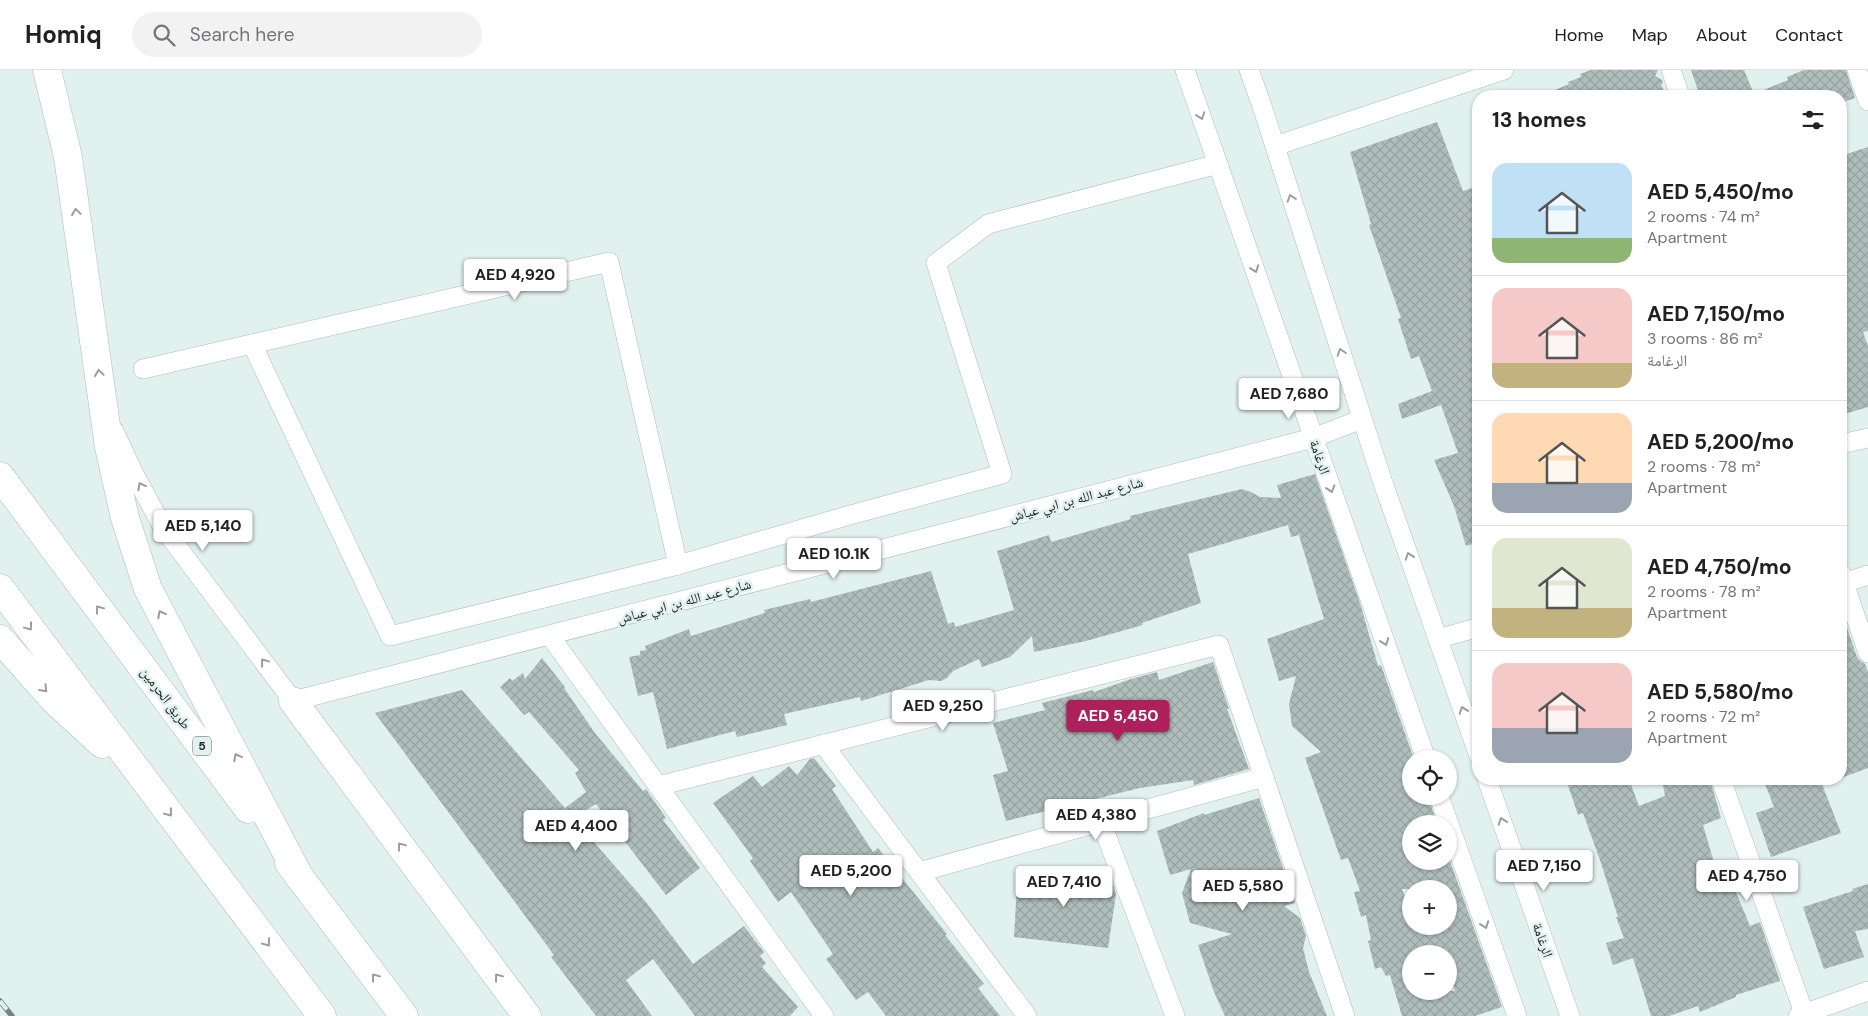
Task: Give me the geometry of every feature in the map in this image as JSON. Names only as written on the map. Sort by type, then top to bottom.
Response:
[{"type":"main road","points":[[47,70],[68,157],[109,447],[125,518],[148,589],[300,878]]},
{"type":"main road","name":"طريق الحرمين","points":[[0,476],[404,1016]]},
{"type":"main road","points":[[0,588],[322,1016]]},
{"type":"main road","points":[[0,639],[54,700],[150,788]]},
{"type":"main road","points":[[293,701],[527,1016]]},
{"type":"street","name":"الرغامة","points":[[1185,70],[1423,750]]},
{"type":"street","points":[[1248,70],[1275,146],[1382,480],[1472,736]]},
{"type":"street","points":[[1275,146],[1477,88],[1504,70]]},
{"type":"street","points":[[1671,70],[1678,90]]},
{"type":"street","points":[[1857,70],[1868,101]]},
{"type":"street","points":[[252,344],[390,636],[678,565],[850,515],[1002,474],[936,263],[988,224],[1218,164]]},
{"type":"street","points":[[143,369],[609,262],[678,565]]},
{"type":"street","points":[[104,408],[134,474],[164,529],[293,701]]},
{"type":"street","name":"شارع عبد الله بن ابي عياش","points":[[293,701],[1313,438],[1362,419]]},
{"type":"street","points":[[1847,443],[1868,438]]},
{"type":"street","points":[[1847,577],[1868,574]]},
{"type":"street","points":[[1847,590],[1868,653]]},
{"type":"street","points":[[1438,639],[1472,628]]},
{"type":"street","points":[[550,636],[824,1016]]},
{"type":"street","points":[[658,786],[1219,645],[1345,1016]]},
{"type":"street","points":[[823,744],[1027,1016]]},
{"type":"street","points":[[919,872],[1264,777]]},
{"type":"street","name":"الرغامة","points":[[1489,785],[1570,1016]]},
{"type":"street","points":[[1723,785],[1803,1015],[1868,991]]},
{"type":"street","points":[[1442,805],[1517,1016]]},
{"type":"street","points":[[1101,822],[1175,1016]]},
{"type":"building","points":[[1591,70],[1658,70],[1655,76],[1662,80],[1661,85],[1664,90],[1555,90],[1581,77],[1580,74]]},
{"type":"building","points":[[1691,70],[1744,70],[1752,90],[1698,90]]},
{"type":"building","points":[[1804,70],[1846,70],[1855,98],[1847,101],[1847,90],[1764,90],[1788,80],[1787,77]]},
{"type":"building","points":[[1437,122],[1463,191],[1472,188],[1472,544],[1466,546],[1454,506],[1434,460],[1458,453],[1441,405],[1402,419],[1398,404],[1432,391],[1419,356],[1411,359],[1398,319],[1401,318],[1369,225],[1371,224],[1350,152]]},
{"type":"building","points":[[1868,147],[1868,331],[1863,332],[1868,346],[1868,407],[1847,413],[1847,154]]},
{"type":"building","points":[[1315,474],[1360,603],[1378,666],[1381,665],[1411,750],[1402,750],[1402,805],[1431,805],[1434,815],[1402,815],[1402,870],[1453,870],[1457,880],[1402,880],[1402,935],[1457,935],[1457,881],[1502,1007],[1475,1016],[1402,1016],[1390,975],[1386,976],[1381,967],[1375,969],[1368,941],[1371,940],[1366,915],[1361,917],[1354,892],[1360,891],[1348,858],[1341,860],[1305,758],[1321,752],[1292,726],[1289,704],[1296,676],[1279,681],[1267,639],[1324,619],[1299,535],[1291,537],[1288,525],[1188,554],[1201,603],[1142,623],[1143,625],[1086,641],[1034,652],[1032,636],[1010,657],[982,667],[979,659],[953,671],[947,678],[941,681],[929,680],[861,701],[860,697],[784,714],[787,725],[737,737],[735,731],[667,749],[653,692],[638,696],[629,657],[640,655],[640,651],[646,650],[645,646],[689,629],[691,636],[765,613],[764,610],[810,599],[811,602],[931,571],[948,624],[954,622],[955,627],[1014,610],[997,551],[1049,535],[1051,542],[1131,519],[1130,516],[1242,489],[1260,497],[1281,498],[1277,485]]},
{"type":"building","points":[[1847,628],[1857,657],[1865,664],[1868,672],[1868,768],[1847,776]]},
{"type":"building","points":[[542,658],[565,687],[595,733],[643,791],[646,789],[666,818],[663,820],[700,868],[666,895],[596,804],[573,818],[646,902],[693,964],[744,926],[764,952],[760,956],[766,963],[762,967],[798,1007],[790,1016],[695,1016],[653,959],[626,980],[652,1016],[596,1016],[551,957],[554,955],[375,713],[462,690],[565,808],[586,792],[575,773],[579,770],[529,712],[524,715],[500,687],[510,678],[512,681],[523,673],[525,679]]},
{"type":"building","points":[[1213,662],[1229,709],[1227,709],[1249,769],[1194,785],[1193,780],[1140,788],[1006,821],[993,775],[1008,771],[993,723],[1045,710],[1042,703],[1093,690],[1094,692],[1157,672],[1159,680]]},
{"type":"building","points":[[814,758],[836,786],[832,789],[873,852],[878,848],[947,934],[945,935],[984,984],[978,988],[1000,1016],[886,1016],[868,992],[856,1000],[826,959],[833,954],[791,892],[778,902],[750,861],[753,858],[713,803],[753,776],[762,787],[789,766],[797,775],[810,759]]},
{"type":"building","points":[[1568,785],[1631,785],[1639,806],[1665,796],[1663,785],[1712,785],[1721,818],[1703,825],[1720,883],[1731,880],[1750,926],[1760,922],[1780,981],[1736,995],[1736,997],[1700,1012],[1698,1006],[1669,1016],[1651,1016],[1633,958],[1613,965],[1606,943],[1624,938],[1601,863],[1583,813],[1578,815]]},
{"type":"building","points":[[1765,785],[1822,785],[1841,833],[1771,857],[1756,813],[1774,807]]},
{"type":"building","points":[[1259,798],[1295,903],[1284,906],[1300,918],[1306,936],[1303,948],[1309,972],[1327,1016],[1225,1016],[1214,992],[1198,945],[1232,934],[1190,923],[1182,893],[1191,869],[1170,875],[1157,831],[1204,813],[1204,815]]},
{"type":"building","points":[[1018,868],[1111,880],[1116,894],[1108,948],[1014,937]]},
{"type":"building","points":[[1868,884],[1868,929],[1855,931],[1864,957],[1824,969],[1803,907],[1853,891],[1852,889]]},
{"type":"railway","points":[[0,1001],[12,1016]]}]
